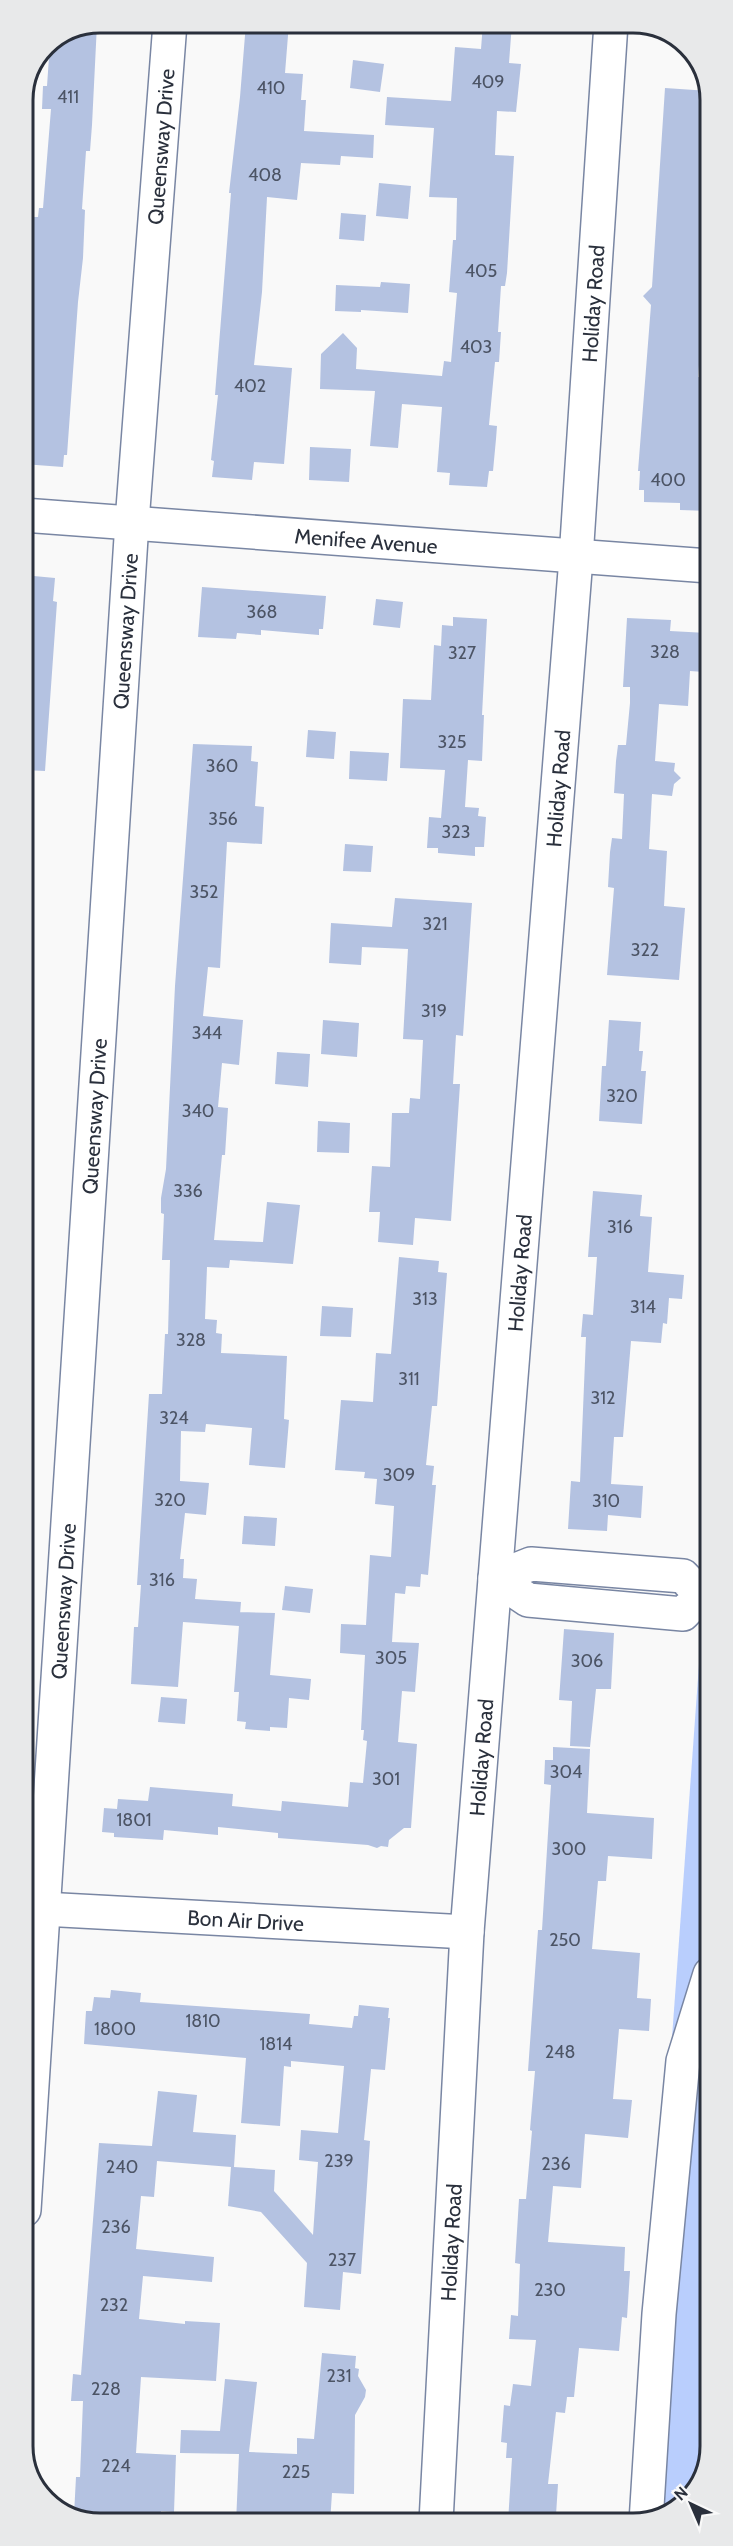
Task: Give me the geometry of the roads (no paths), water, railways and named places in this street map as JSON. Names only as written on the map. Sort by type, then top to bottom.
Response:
[{"type":"street","name":"Queensway Drive","points":[[33,1939],[132,522],[169,33]]},
{"type":"street","name":"Holiday Road","points":[[436,2513],[467,1932],[576,558],[610,33]]},
{"type":"street","name":"Menifee Avenue","points":[[33,515],[576,558],[700,565]]},
{"type":"street","points":[[495,1578],[528,1600],[683,1614],[700,1600]]},
{"type":"street","name":"Bon Air Drive","points":[[34,1909],[467,1932]]},
{"type":"street","points":[[647,2512],[659,2314],[683,2061],[700,2006]]}]
